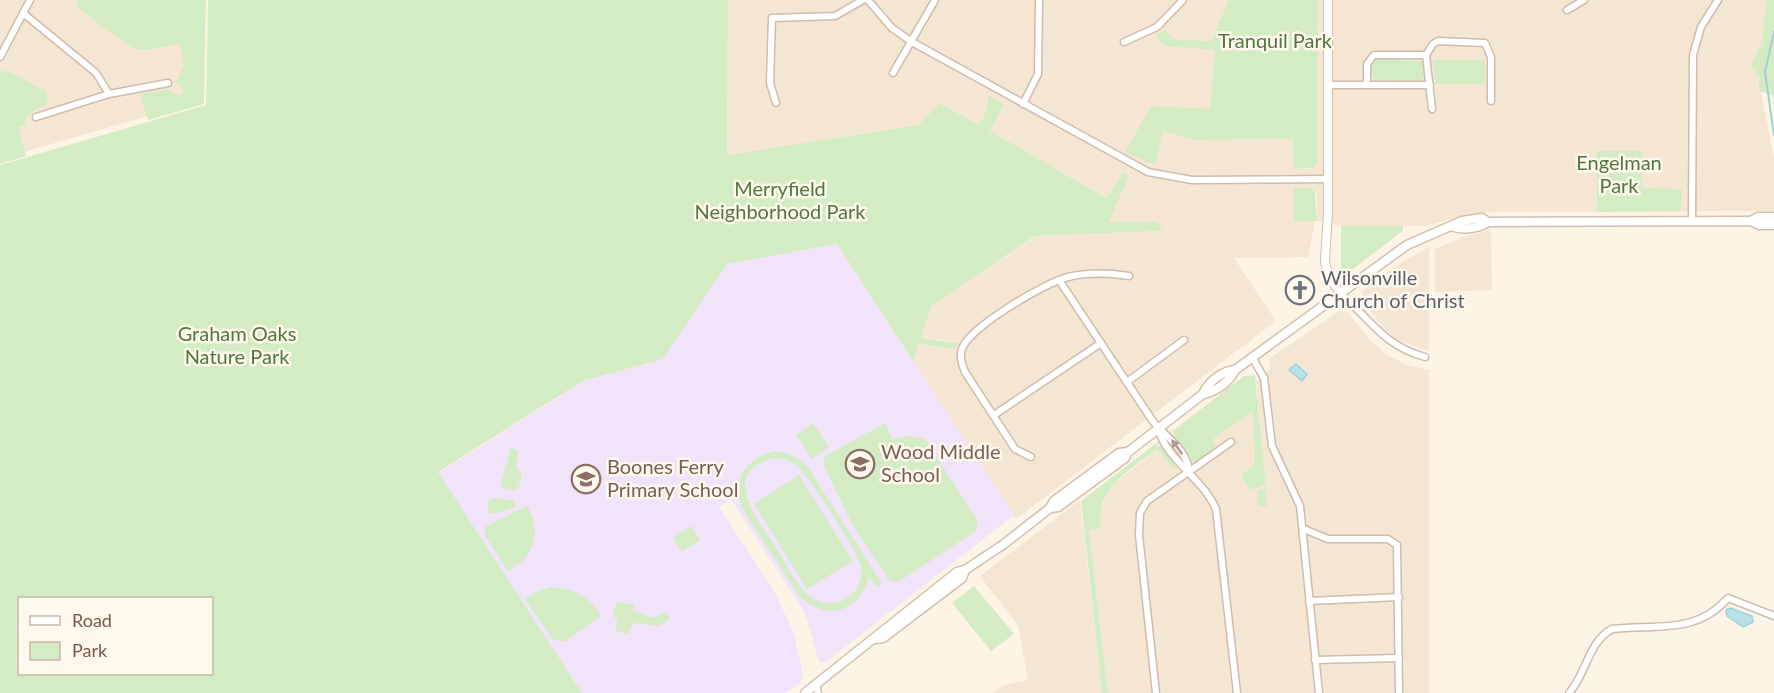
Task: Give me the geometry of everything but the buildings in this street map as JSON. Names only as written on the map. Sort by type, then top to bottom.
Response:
[{"type":"main road","points":[[1751,221],[1758,217],[1774,217]]},
{"type":"main road","points":[[805,693],[817,688],[876,639],[883,638],[940,595],[962,578],[965,570],[1050,508],[1058,507],[1125,458],[1128,452],[1203,394],[1206,386],[1226,371],[1235,370],[1400,249],[1419,239],[1470,220],[1482,218],[1488,222],[1751,221],[1759,225],[1774,225]]},
{"type":"street","points":[[0,57],[30,0]]},
{"type":"street","points":[[776,103],[770,83],[772,18],[835,16],[864,0]]},
{"type":"street","points":[[868,0],[892,28],[912,42],[1148,172],[1192,180],[1328,179]]},
{"type":"street","points":[[893,73],[935,0]]},
{"type":"street","points":[[1023,104],[1038,74],[1039,0]]},
{"type":"street","points":[[1124,42],[1157,27],[1184,0]]},
{"type":"street","points":[[1328,0],[1328,179],[1325,267],[1330,279],[1341,294],[1378,334],[1400,347],[1425,357]]},
{"type":"street","points":[[1567,10],[1584,0]]},
{"type":"street","points":[[1692,221],[1693,55],[1701,27],[1718,0]]},
{"type":"street","points":[[23,13],[96,73],[109,94]]},
{"type":"street","points":[[1431,109],[1426,55],[1433,44],[1438,42],[1485,43],[1491,57],[1491,101]]},
{"type":"street","points":[[1367,85],[1367,64],[1374,55],[1426,55]]},
{"type":"street","points":[[36,117],[109,94],[168,83]]},
{"type":"street","points":[[1328,85],[1430,85]]},
{"type":"street","points":[[1031,458],[1015,448],[965,372],[961,358],[962,348],[968,338],[998,315],[1024,298],[1059,280],[1087,274],[1129,276]]},
{"type":"street","points":[[1059,280],[1158,428],[1167,434],[1188,461],[1189,470],[1210,496],[1216,509],[1237,693]]},
{"type":"street","points":[[1126,382],[1184,340]]},
{"type":"street","points":[[994,415],[1101,343]]},
{"type":"street","points":[[1252,357],[1264,378],[1272,446],[1295,492],[1304,529],[1319,693]]},
{"type":"street","points":[[1156,693],[1142,575],[1140,513],[1148,501],[1231,442]]},
{"type":"street","points":[[1304,529],[1337,541],[1382,539],[1393,542],[1399,552],[1399,693]]},
{"type":"street","points":[[1309,601],[1399,597]]},
{"type":"street","points":[[1569,693],[1582,676],[1601,634],[1612,628],[1687,625],[1715,612],[1728,598],[1774,616]]},
{"type":"street","points":[[1315,660],[1399,658]]},
{"type":"shaded area","points":[[0,0],[201,0],[199,101],[0,159]]},
{"type":"shaded area","points":[[728,0],[1228,0],[1212,41],[1174,39],[1165,29],[1156,35],[1164,46],[1215,49],[1210,110],[1162,131],[1195,140],[1294,139],[1294,169],[1311,169],[1316,164],[1318,0],[1768,0],[1758,78],[1774,157],[1774,211],[1491,212],[1461,216],[1426,226],[1341,226],[1317,221],[1317,194],[1312,188],[1294,221],[1315,221],[1308,257],[1234,258],[1276,321],[1016,519],[913,361],[918,344],[955,349],[957,343],[920,338],[931,306],[1036,236],[1162,231],[1157,222],[1109,222],[1123,172],[1108,198],[989,131],[988,95],[987,110],[979,125],[940,103],[918,125],[727,155]]},
{"type":"shaded area","points":[[1491,230],[1492,290],[1435,292],[1435,249],[1462,237]]},
{"type":"shaded area","points":[[837,244],[1014,515],[826,662],[819,662],[805,613],[731,499],[719,507],[777,596],[794,635],[803,674],[800,683],[785,693],[582,693],[438,473],[584,381],[663,359],[726,264]]},
{"type":"shaded area","points":[[1429,247],[1429,351],[1397,340],[1382,326],[1362,300],[1363,290],[1403,261]]},
{"type":"shaded area","points":[[1339,311],[1348,312],[1370,340],[1387,355],[1407,365],[1429,370],[1429,693],[1108,693],[1089,530],[1101,528],[1100,514],[1110,486],[1159,449],[1176,470],[1159,445],[1152,446],[1244,376],[1213,438],[1253,411],[1255,464],[1266,484],[1256,381],[1270,369],[1269,359]]},
{"type":"shaded area","points":[[1080,500],[1102,693],[993,693],[1004,685],[1028,680],[1018,626],[980,576]]},
{"type":"green space","points":[[78,0],[206,0],[204,104],[148,120],[140,94],[169,89],[180,97],[184,91],[176,81],[184,66],[180,44],[144,50],[132,48],[76,7]]},
{"type":"green space","name":"Graham Oaks Nature Park","points":[[208,0],[728,0],[727,155],[918,125],[940,103],[979,125],[987,110],[988,95],[1004,104],[990,131],[1107,198],[1123,172],[1129,175],[1109,222],[1157,222],[1163,231],[1035,236],[931,306],[921,338],[957,343],[955,349],[919,344],[913,361],[837,244],[727,264],[663,359],[583,381],[438,472],[582,693],[0,693],[0,165],[206,105]]},
{"type":"green space","name":"Tranquil Park","points":[[1228,0],[1318,0],[1317,162],[1313,168],[1294,169],[1293,139],[1195,140],[1163,131],[1155,165],[1125,152],[1151,106],[1210,109],[1215,50],[1164,46],[1156,35],[1165,29],[1174,39],[1212,41]]},
{"type":"green space","points":[[1767,0],[1774,0],[1774,96],[1759,91],[1759,76],[1751,67],[1762,40]]},
{"type":"green space","points":[[1376,59],[1423,61],[1424,77],[1418,81],[1375,80],[1371,76],[1371,64]]},
{"type":"green space","points":[[1433,60],[1485,60],[1485,84],[1436,84]]},
{"type":"green space","points":[[6,70],[46,91],[48,101],[28,116],[25,120],[26,124],[18,127],[26,156],[0,164],[0,73]]},
{"type":"green space","name":"Engelman Park","points":[[1597,151],[1642,151],[1642,188],[1682,189],[1681,209],[1676,211],[1597,212]]},
{"type":"green space","points":[[1294,188],[1311,188],[1315,191],[1317,221],[1294,221]]},
{"type":"green space","points":[[1341,226],[1403,226],[1403,231],[1341,278]]},
{"type":"green space","points":[[1255,375],[1266,484],[1250,490],[1241,475],[1255,464],[1253,411],[1214,438],[1215,449],[1195,464],[1175,437],[1174,431],[1244,376]]},
{"type":"green space","points":[[813,423],[829,447],[812,459],[796,435]]},
{"type":"green space","points":[[885,423],[893,439],[909,436],[925,439],[978,521],[976,531],[898,582],[890,581],[853,526],[823,464],[825,456]]},
{"type":"green space","points":[[1154,445],[1161,447],[1175,465],[1175,471],[1158,449],[1126,473],[1109,490],[1101,513],[1101,528],[1089,530],[1108,693],[1102,693],[1081,501]]},
{"type":"green space","points":[[511,448],[518,451],[516,469],[522,473],[519,487],[514,490],[500,487]]},
{"type":"green space","points":[[775,451],[785,453],[798,459],[809,469],[882,584],[877,587],[869,577],[857,599],[840,610],[820,609],[799,596],[743,510],[740,499],[740,480],[743,472],[755,459]],"holes":[[[775,458],[791,462],[802,471],[858,558],[861,565],[861,579],[855,591],[844,600],[823,603],[805,592],[754,513],[745,486],[748,474],[757,465]]]},
{"type":"green space","points":[[799,475],[853,561],[807,589],[754,504]]},
{"type":"green space","points":[[1265,489],[1267,506],[1258,507],[1257,490]]},
{"type":"green space","points":[[494,498],[513,500],[516,507],[494,514],[488,512],[488,501]]},
{"type":"green space","points":[[527,506],[534,525],[533,543],[524,559],[508,571],[484,534],[486,526]]},
{"type":"green space","points":[[691,526],[700,540],[682,552],[673,538]]},
{"type":"green space","points":[[974,586],[1014,634],[991,651],[952,603]]},
{"type":"green space","points":[[552,587],[581,595],[601,616],[564,642],[552,639],[525,599],[538,591]]},
{"type":"green space","points":[[617,601],[634,605],[633,611],[654,618],[665,612],[670,618],[659,626],[633,623],[628,634],[615,631],[618,620],[613,616]]},
{"type":"water","points":[[1296,364],[1307,374],[1302,381],[1289,370]]},
{"type":"water","points":[[1730,608],[1752,616],[1753,622],[1743,627],[1727,616],[1726,610]]},
{"type":"waterway","points":[[1774,32],[1765,72],[1774,135]]},
{"type":"place","name":"Wilsonville Church of Christ","points":[[1300,290]]},
{"type":"place","name":"Wood Middle School","points":[[860,464]]},
{"type":"place","name":"Boones Ferry Primary School","points":[[586,479]]},
{"type":"park label","name":"Merryfield Neighborhood Park","points":[[780,200]]}]
